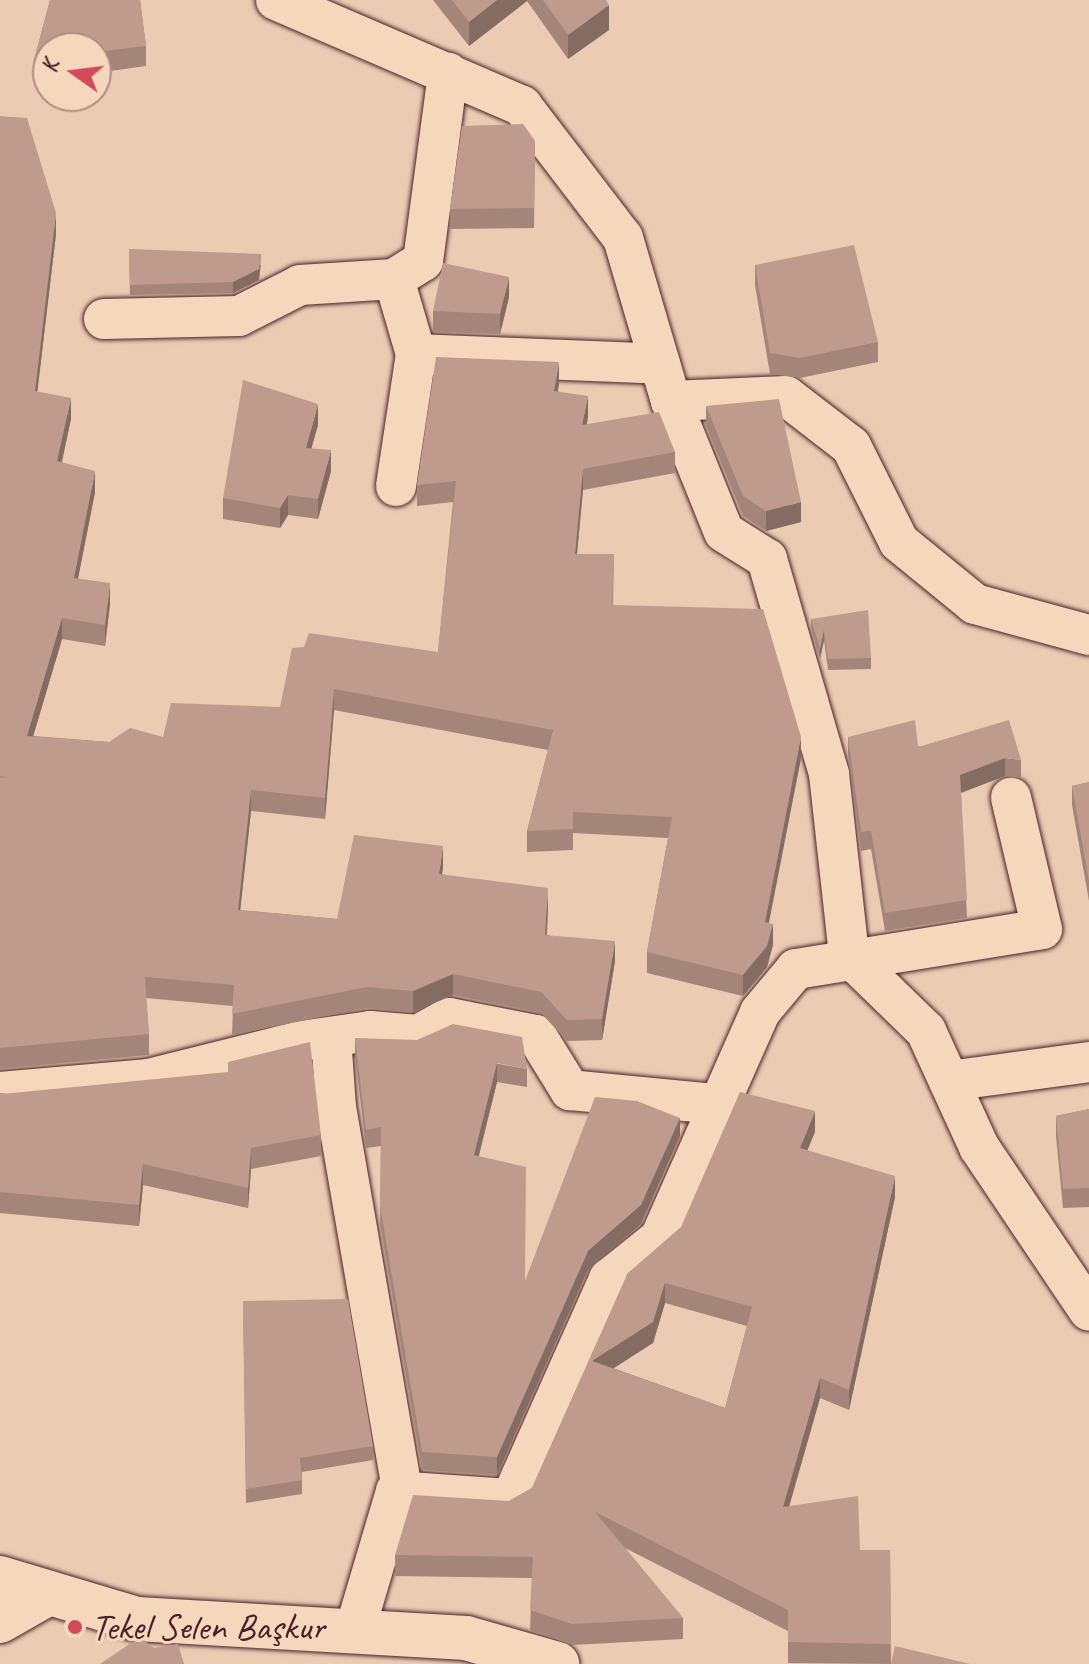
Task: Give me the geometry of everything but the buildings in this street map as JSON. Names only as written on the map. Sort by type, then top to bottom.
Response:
[{"type":"street","points":[[276,0],[522,106],[623,238],[671,401],[724,532],[767,559],[829,774],[849,956],[926,1031],[979,1147],[1089,1311]]},
{"type":"street","points":[[356,0],[380,43]]},
{"type":"street","points":[[104,319],[239,316],[300,285],[394,279],[423,261],[448,73]]},
{"type":"street","points":[[394,279],[416,354],[396,486]]},
{"type":"street","points":[[416,354],[660,364]]},
{"type":"street","points":[[671,401],[786,396],[851,446],[899,542],[975,604],[1089,635]]},
{"type":"street","points":[[354,1633],[396,1491],[511,1499],[609,1279],[660,1238],[715,1104],[760,1012],[796,969],[849,956],[1042,929],[1011,798]]},
{"type":"street","points":[[0,1092],[149,1079],[331,1037],[418,1035],[449,1018],[536,1035],[570,1090],[715,1104]]},
{"type":"street","points":[[331,1037],[336,1107],[402,1491]]},
{"type":"street","points":[[949,1081],[1089,1062]]},
{"type":"street","points":[[0,1578],[137,1619],[189,1625],[466,1638],[557,1664]]},
{"type":"street","points":[[0,1621],[49,1593]]},
{"type":"street","points":[[189,1625],[208,1664]]},
{"type":"place","name":"Tekel Selen Başkur","points":[[75,1627]]}]
